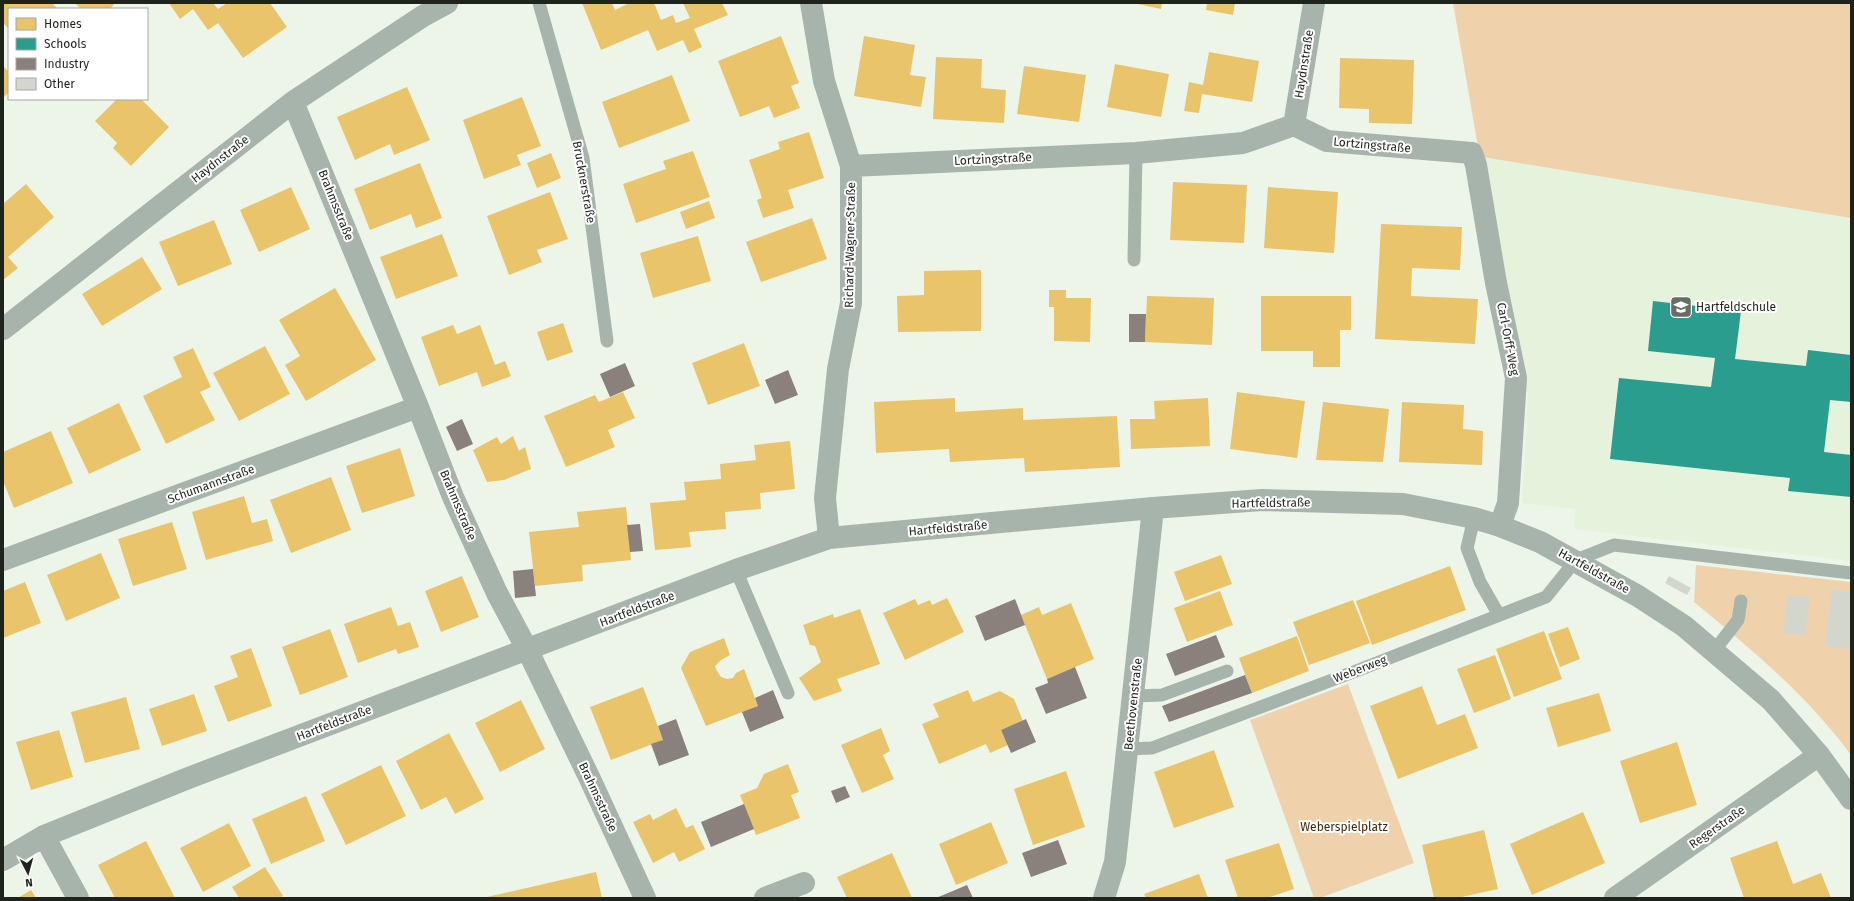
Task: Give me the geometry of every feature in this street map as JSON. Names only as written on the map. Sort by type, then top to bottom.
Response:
[{"type":"street","name":"Haydnstraße","points":[[3,329],[293,102],[423,16],[447,3]]},
{"type":"street","name":"Richard-Wagner-Straße","points":[[811,3],[824,81],[851,166],[852,303],[838,369],[825,498],[829,538]]},
{"type":"street","name":"Haydnstraße","points":[[1294,125],[1314,3]]},
{"type":"street","name":"Brahmsstraße","points":[[293,102],[418,407],[453,498],[497,593],[528,651],[645,898]]},
{"type":"street","name":"Lortzingstraße","points":[[851,166],[1136,153],[1244,143],[1294,125],[1327,141],[1472,153]]},
{"type":"street","name":"Carl-Orff-Weg","points":[[1472,153],[1476,165],[1496,283],[1516,378],[1508,503],[1500,526]]},
{"type":"street","name":"Schumannstraße","points":[[3,560],[418,407]]},
{"type":"street","name":"Hartfeldstraße","points":[[3,860],[44,836],[191,777],[528,651],[736,570],[829,538],[1153,508],[1262,500],[1402,504],[1474,518],[1500,526],[1540,542],[1576,560],[1638,596],[1684,626],[1771,700],[1819,755],[1851,799]]},
{"type":"street","name":"Beethovenstraße","points":[[1104,898],[1115,862],[1153,508]]},
{"type":"street","name":"Regerstraße","points":[[1615,898],[1819,755]]},
{"type":"street","points":[[44,836],[78,898]]},
{"type":"street","points":[[766,898],[804,884]]},
{"type":"lane","name":"Brucknerstraße","points":[[539,3],[583,158],[608,341]]},
{"type":"lane","points":[[1134,260],[1136,153]]},
{"type":"lane","points":[[1474,518],[1467,548],[1480,582],[1499,615]]},
{"type":"lane","points":[[1576,560],[1614,545],[1851,573]]},
{"type":"lane","name":"Weberweg","points":[[1128,749],[1152,748],[1546,597],[1576,560]]},
{"type":"lane","points":[[736,570],[788,694]]},
{"type":"lane","points":[[1714,651],[1738,620],[1741,601]]},
{"type":"lane","points":[[1134,696],[1162,695],[1227,671]]},
{"type":"shaded area","name":"Hartfeldschule","points":[[1483,157],[1851,218],[1851,561],[1574,529],[1575,509],[1522,503],[1528,396]]},
{"type":"green space","points":[[1453,3],[1851,3],[1851,218],[1483,157],[1477,141]]},
{"type":"green space","points":[[1696,565],[1851,582],[1851,755],[1816,712],[1797,693],[1757,655],[1694,602]]},
{"type":"green space","name":"Weberspielplatz","points":[[1348,684],[1414,863],[1320,898],[1314,898],[1250,720]]},
{"type":"building: Homes","points":[[5,3],[52,3],[57,8],[8,8],[8,28],[3,23],[3,5]]},
{"type":"building: Homes","points":[[75,3],[115,3],[111,8],[80,8]]},
{"type":"building: Homes","points":[[169,3],[213,3],[218,9],[227,3],[270,3],[287,27],[243,58],[218,23],[208,30],[193,9],[180,19]]},
{"type":"building: Homes","points":[[582,3],[612,3],[615,10],[627,4],[626,3],[654,3],[661,20],[673,15],[676,23],[690,18],[683,3],[722,3],[728,15],[694,29],[702,47],[689,53],[683,40],[657,51],[648,30],[601,50]]},
{"type":"building: Homes","points":[[1133,3],[1162,3],[1161,9]]},
{"type":"building: Homes","points":[[1207,3],[1235,3],[1233,15],[1206,10]]},
{"type":"building: Homes","points":[[781,36],[799,83],[791,86],[800,108],[774,118],[769,106],[740,117],[718,61]]},
{"type":"building: Homes","points":[[864,36],[915,45],[910,75],[926,77],[921,107],[854,96]]},
{"type":"building: Homes","points":[[1209,52],[1259,61],[1252,102],[1202,94],[1199,113],[1184,111],[1189,82],[1203,85]]},
{"type":"building: Homes","points":[[936,57],[982,59],[981,88],[1006,90],[1004,123],[933,119]]},
{"type":"building: Homes","points":[[1340,58],[1414,60],[1412,124],[1369,123],[1369,109],[1339,108]]},
{"type":"building: Homes","points":[[1115,64],[1169,74],[1161,117],[1107,107]]},
{"type":"building: Homes","points":[[3,66],[8,71],[8,93],[3,98]]},
{"type":"building: Homes","points":[[1024,66],[1086,75],[1079,122],[1017,114]]},
{"type":"building: Homes","points":[[672,75],[690,121],[619,148],[602,102]]},
{"type":"building: Homes","points":[[407,87],[430,140],[394,155],[390,144],[355,160],[337,117]]},
{"type":"building: Homes","points":[[522,97],[541,146],[517,155],[521,165],[484,179],[463,120]]},
{"type":"building: Homes","points":[[116,100],[142,100],[169,127],[131,166],[113,148],[117,143],[95,121]]},
{"type":"building: Homes","points":[[809,132],[824,178],[788,190],[794,208],[763,218],[757,200],[762,198],[749,160],[780,149],[778,142]]},
{"type":"building: Homes","points":[[693,151],[710,197],[636,223],[623,184],[666,169],[663,161]]},
{"type":"building: Homes","points":[[551,153],[561,178],[537,188],[527,163]]},
{"type":"building: Homes","points":[[420,163],[442,218],[416,228],[411,214],[370,230],[354,189]]},
{"type":"building: Homes","points":[[1173,182],[1247,185],[1244,243],[1170,240]]},
{"type":"building: Homes","points":[[26,184],[54,217],[8,257],[18,268],[3,280],[3,204]]},
{"type":"building: Homes","points":[[291,187],[310,229],[259,252],[240,210]]},
{"type":"building: Homes","points":[[1268,187],[1338,192],[1334,253],[1264,248]]},
{"type":"building: Homes","points":[[550,192],[568,239],[537,250],[542,262],[509,275],[487,216]]},
{"type":"building: Homes","points":[[709,201],[715,218],[686,229],[680,212]]},
{"type":"building: Homes","points":[[812,218],[827,259],[761,282],[746,242]]},
{"type":"building: Homes","points":[[214,220],[232,264],[178,286],[159,242]]},
{"type":"building: Homes","points":[[1381,224],[1462,227],[1460,270],[1412,268],[1411,296],[1478,299],[1475,344],[1375,339]]},
{"type":"building: Homes","points":[[442,234],[458,276],[396,299],[380,257]]},
{"type":"building: Homes","points":[[698,236],[711,281],[653,298],[640,253]]},
{"type":"building: Homes","points":[[142,257],[162,289],[102,326],[82,294]]},
{"type":"building: Homes","points":[[981,270],[981,331],[898,332],[897,296],[924,295],[924,271]]},
{"type":"building: Homes","points":[[335,288],[376,360],[306,401],[285,365],[300,356],[279,320]]},
{"type":"building: Homes","points":[[1049,290],[1066,290],[1066,298],[1091,298],[1090,342],[1054,341],[1054,307],[1049,307]]},
{"type":"building: Homes","points":[[1147,296],[1214,298],[1212,345],[1145,342]]},
{"type":"building: Homes","points":[[1261,296],[1351,296],[1351,330],[1340,330],[1340,367],[1313,367],[1313,351],[1261,351]]},
{"type":"building: Homes","points":[[563,323],[573,352],[547,361],[537,332]]},
{"type":"building: Homes","points":[[453,325],[457,334],[480,325],[495,365],[505,361],[511,376],[482,387],[477,372],[439,386],[421,337]]},
{"type":"building: Homes","points":[[744,343],[760,386],[708,405],[692,363]]},
{"type":"building: Homes","points":[[265,346],[290,394],[239,421],[213,373]]},
{"type":"building: Homes","points":[[193,348],[211,387],[200,392],[215,420],[166,444],[143,396],[182,377],[173,357]]},
{"type":"building: Homes","points":[[623,392],[635,418],[608,430],[615,447],[566,467],[544,416],[595,395],[599,402]]},
{"type":"building: Homes","points":[[1237,392],[1305,401],[1297,458],[1230,449]]},
{"type":"building: Homes","points":[[955,398],[955,412],[1023,408],[1023,420],[1117,416],[1120,467],[1025,472],[1024,458],[950,462],[949,449],[876,453],[874,402]]},
{"type":"building: Homes","points":[[1208,398],[1210,446],[1131,449],[1130,419],[1155,419],[1154,401]]},
{"type":"building: Homes","points":[[1323,402],[1389,409],[1383,462],[1316,460]]},
{"type":"building: Homes","points":[[1402,402],[1464,405],[1463,429],[1483,431],[1482,465],[1399,462]]},
{"type":"building: Homes","points":[[119,403],[141,450],[89,474],[67,428]]},
{"type":"building: Homes","points":[[51,431],[73,483],[14,508],[3,481],[3,452]]},
{"type":"building: Homes","points":[[513,436],[519,451],[525,447],[531,469],[504,480],[487,482],[473,450],[497,437],[501,444]]},
{"type":"building: Homes","points":[[790,441],[795,489],[760,493],[761,509],[725,512],[726,529],[689,532],[691,547],[655,550],[650,503],[686,500],[684,482],[721,479],[720,464],[756,460],[754,445]]},
{"type":"building: Homes","points":[[400,448],[415,496],[362,513],[346,466]]},
{"type":"building: Homes","points":[[331,477],[351,530],[291,553],[270,500]]},
{"type":"building: Homes","points":[[244,496],[252,523],[267,519],[273,541],[206,560],[192,512]]},
{"type":"building: Homes","points":[[626,507],[631,560],[582,565],[583,581],[535,586],[529,532],[579,527],[577,512]]},
{"type":"building: Homes","points":[[172,522],[187,569],[133,586],[118,539]]},
{"type":"building: Homes","points":[[101,553],[120,598],[66,621],[47,575]]},
{"type":"building: Homes","points":[[1221,555],[1232,584],[1185,601],[1174,572]]},
{"type":"building: Homes","points":[[1450,566],[1466,610],[1372,645],[1356,601]]},
{"type":"building: Homes","points":[[462,576],[479,617],[441,632],[425,591]]},
{"type":"building: Homes","points":[[25,582],[41,623],[3,638],[3,591]]},
{"type":"building: Homes","points":[[1220,591],[1233,625],[1187,642],[1174,608]]},
{"type":"building: Homes","points":[[947,598],[964,632],[905,660],[883,613],[915,599],[918,605],[930,600],[932,605]]},
{"type":"building: Homes","points":[[1353,600],[1370,643],[1309,665],[1293,622]]},
{"type":"building: Homes","points":[[1071,603],[1094,659],[1047,679],[1021,615],[1039,607],[1042,615]]},
{"type":"building: Homes","points":[[391,607],[398,626],[410,622],[419,647],[398,654],[396,649],[358,663],[344,624]]},
{"type":"building: Homes","points":[[860,609],[880,664],[837,679],[842,691],[814,701],[799,678],[821,662],[815,646],[810,645],[803,625],[833,614],[834,618]]},
{"type":"building: Homes","points":[[1568,627],[1580,659],[1560,667],[1548,634]]},
{"type":"building: Homes","points":[[330,629],[348,677],[300,695],[282,647]]},
{"type":"building: Homes","points":[[1544,631],[1562,679],[1514,697],[1496,649]]},
{"type":"building: Homes","points":[[1297,636],[1309,671],[1252,693],[1239,658]]},
{"type":"building: Homes","points":[[724,638],[730,655],[721,660],[715,666],[717,671],[721,677],[727,679],[733,678],[736,673],[744,669],[758,706],[706,726],[681,668],[690,652]]},
{"type":"building: Homes","points":[[251,648],[272,706],[228,722],[214,686],[238,677],[230,656]]},
{"type":"building: Homes","points":[[1495,655],[1511,699],[1474,713],[1457,669]]},
{"type":"building: Homes","points":[[1422,686],[1437,725],[1465,714],[1478,748],[1398,779],[1370,706]]},
{"type":"building: Homes","points":[[643,687],[663,740],[611,760],[590,707]]},
{"type":"building: Homes","points":[[968,690],[973,702],[1000,691],[1014,699],[1023,721],[1001,730],[1008,745],[990,753],[986,744],[939,764],[922,724],[939,717],[933,704]]},
{"type":"building: Homes","points":[[1599,693],[1611,731],[1558,747],[1546,708]]},
{"type":"building: Homes","points":[[194,694],[207,731],[162,746],[149,709]]},
{"type":"building: Homes","points":[[126,697],[140,749],[85,763],[71,712]]},
{"type":"building: Homes","points":[[521,700],[545,749],[500,772],[475,723]]},
{"type":"building: Homes","points":[[881,728],[890,751],[883,755],[894,779],[862,793],[841,745]]},
{"type":"building: Homes","points":[[59,730],[73,777],[31,790],[16,742]]},
{"type":"building: Homes","points":[[449,733],[484,799],[455,814],[446,797],[421,810],[396,761]]},
{"type":"building: Homes","points":[[1677,742],[1697,805],[1640,823],[1620,761]]},
{"type":"building: Homes","points":[[1214,750],[1234,807],[1174,828],[1154,772]]},
{"type":"building: Homes","points":[[788,764],[799,792],[791,795],[800,818],[756,835],[740,795],[757,788],[764,774]]},
{"type":"building: Homes","points":[[381,765],[406,816],[346,845],[321,794]]},
{"type":"building: Homes","points":[[1066,771],[1085,827],[1033,845],[1014,789]]},
{"type":"building: Homes","points":[[306,796],[325,841],[271,864],[252,819]]},
{"type":"building: Homes","points":[[676,808],[686,828],[693,825],[705,849],[679,862],[674,852],[653,863],[633,822],[650,814],[653,820]]},
{"type":"building: Homes","points":[[1583,812],[1605,863],[1532,895],[1510,844]]},
{"type":"building: Homes","points":[[991,822],[1008,863],[956,885],[939,844]]},
{"type":"building: Homes","points":[[229,823],[251,866],[203,892],[180,848]]},
{"type":"building: Homes","points":[[1484,830],[1498,889],[1457,898],[1434,898],[1422,845]]},
{"type":"building: Homes","points":[[146,841],[175,898],[115,898],[98,865]]},
{"type":"building: Homes","points":[[1777,841],[1793,884],[1821,873],[1831,898],[1744,898],[1730,858]]},
{"type":"building: Homes","points":[[1279,843],[1294,889],[1267,898],[1238,898],[1225,860]]},
{"type":"building: Homes","points":[[892,853],[912,898],[847,898],[837,877]]},
{"type":"building: Homes","points":[[265,867],[283,896],[279,898],[239,898],[232,887]]},
{"type":"building: Homes","points":[[596,872],[602,898],[487,898],[487,897]]},
{"type":"building: Homes","points":[[1199,874],[1208,898],[1146,898],[1144,894]]},
{"type":"building: Homes","points":[[31,890],[36,898],[18,898]]},
{"type":"building: Schools","points":[[1653,301],[1741,311],[1735,359],[1806,366],[1808,350],[1851,355],[1851,402],[1830,400],[1824,452],[1851,455],[1851,497],[1788,491],[1790,478],[1610,459],[1619,378],[1711,387],[1715,358],[1648,351]]},
{"type":"building: Industry","points":[[1129,314],[1146,314],[1145,342],[1129,342]]},
{"type":"building: Industry","points":[[625,363],[635,386],[610,397],[600,374]]},
{"type":"building: Industry","points":[[788,370],[798,395],[775,404],[765,380]]},
{"type":"building: Industry","points":[[462,419],[473,444],[457,451],[446,427]]},
{"type":"building: Industry","points":[[640,524],[643,551],[630,552],[627,525]]},
{"type":"building: Industry","points":[[533,569],[536,596],[515,598],[513,571]]},
{"type":"building: Industry","points":[[1015,599],[1025,625],[985,641],[975,616]]},
{"type":"building: Industry","points":[[1216,635],[1225,657],[1175,676],[1166,654]]},
{"type":"building: Industry","points":[[1075,667],[1087,698],[1046,714],[1035,688],[1048,683],[1047,679]]},
{"type":"building: Industry","points":[[1245,675],[1252,693],[1169,722],[1162,706]]},
{"type":"building: Industry","points":[[773,690],[784,718],[750,732],[742,712],[758,706],[755,698]]},
{"type":"building: Industry","points":[[676,719],[689,755],[659,766],[651,744],[663,740],[658,726]]},
{"type":"building: Industry","points":[[1026,719],[1036,742],[1011,753],[1001,730]]},
{"type":"building: Industry","points":[[845,786],[850,797],[836,803],[831,791]]},
{"type":"building: Industry","points":[[744,804],[754,829],[711,847],[701,822]]},
{"type":"building: Industry","points":[[1058,840],[1067,864],[1031,877],[1022,853]]},
{"type":"building: Industry","points":[[967,885],[973,898],[936,898]]},
{"type":"building: Other","points":[[1669,576],[1691,588],[1687,595],[1665,583]]},
{"type":"building: Other","points":[[1832,589],[1851,592],[1851,649],[1825,646]]},
{"type":"building: Other","points":[[1788,595],[1810,597],[1805,635],[1783,633]]},
{"type":"place","name":"Hartfeldschule","points":[[1681,307]]}]
